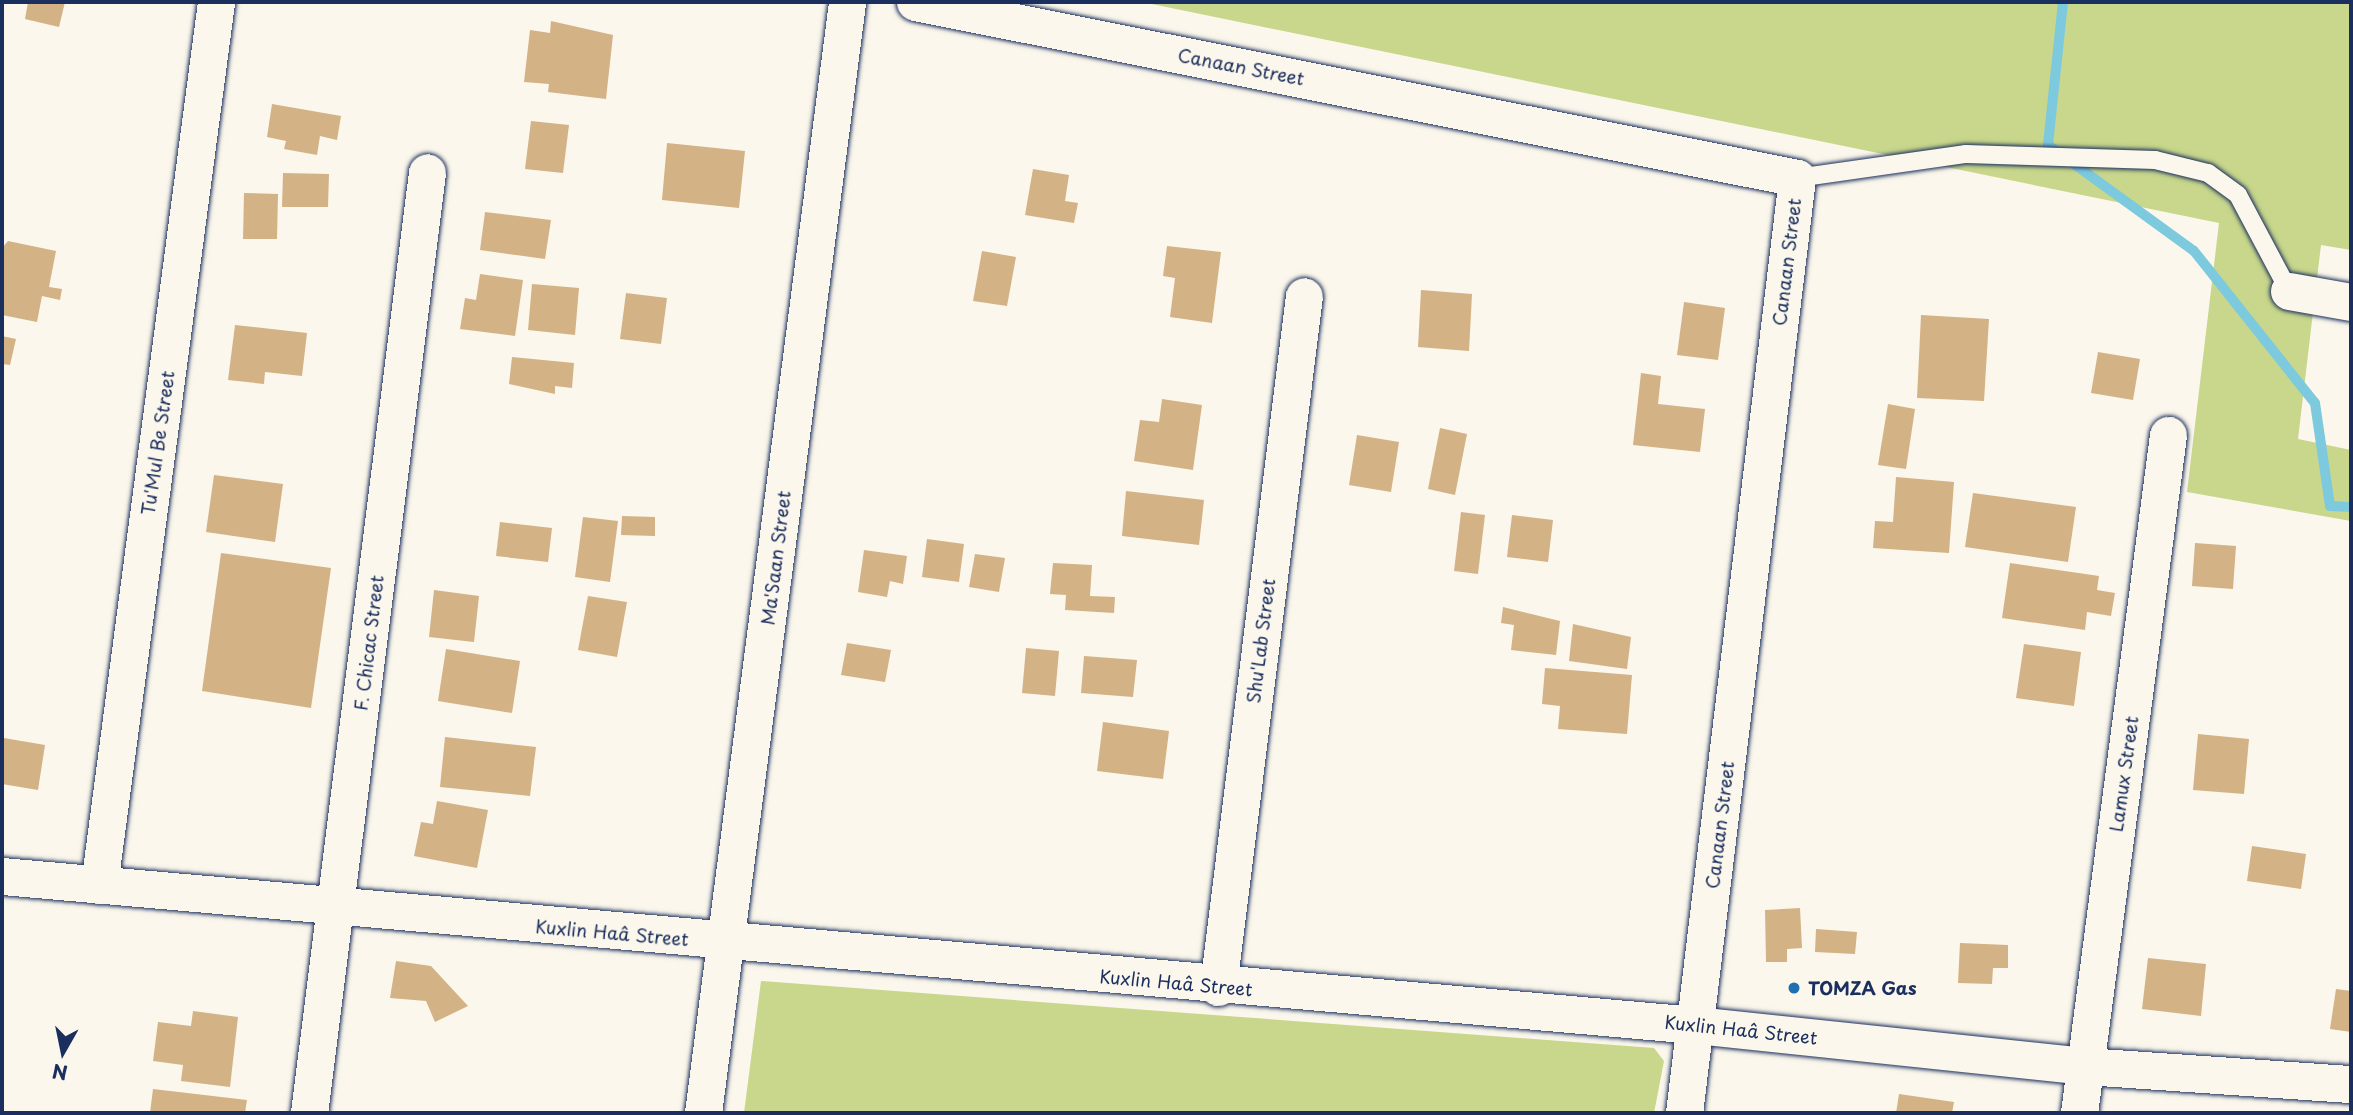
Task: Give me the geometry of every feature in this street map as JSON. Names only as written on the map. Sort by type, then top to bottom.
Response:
[{"type":"street","name":"Tu'Mul Be Street","points":[[99,885],[216,2]]},
{"type":"street","name":"Ma'Saan Street","points":[[704,1113],[848,2]]},
{"type":"street","name":"Canaan Street","points":[[915,2],[1797,178],[1684,1113]]},
{"type":"street","name":"F. Chicac Street","points":[[309,1113],[337,907],[426,172]]},
{"type":"street","points":[[2289,291],[2351,302]]},
{"type":"street","name":"Shu'Lab Street","points":[[1217,987],[1304,296]]},
{"type":"street","name":"Lamux Street","points":[[2079,1113],[2168,435]]},
{"type":"street","name":"Kuxlin Haâ Street","points":[[2,876],[1217,987],[1696,1024],[2085,1066],[2351,1084]]},
{"type":"lane","points":[[1797,178],[1966,154],[2155,160],[2208,173],[2238,194],[2289,291]]},
{"type":"green space","points":[[1142,2],[2351,2],[2351,250],[2321,245],[2298,439],[2351,450],[2351,521],[2187,492],[2219,223]]},
{"type":"green space","points":[[761,981],[1654,1048],[1664,1061],[1654,1113],[744,1113]]},
{"type":"building","points":[[28,2],[65,2],[59,27],[25,19]]},
{"type":"building","points":[[551,21],[613,35],[606,99],[548,92],[549,84],[524,82],[530,30],[550,33]]},
{"type":"building","points":[[272,104],[341,116],[337,140],[320,136],[317,155],[284,149],[286,141],[267,137]]},
{"type":"building","points":[[531,121],[569,125],[563,173],[525,169]]},
{"type":"building","points":[[667,143],[745,151],[739,208],[662,200]]},
{"type":"building","points":[[1033,169],[1069,175],[1065,201],[1078,203],[1074,223],[1025,215]]},
{"type":"building","points":[[283,173],[329,174],[328,207],[282,207]]},
{"type":"building","points":[[244,193],[278,194],[277,239],[243,239]]},
{"type":"building","points":[[485,212],[551,220],[545,259],[480,250]]},
{"type":"building","points":[[8,241],[56,251],[49,287],[62,289],[60,300],[42,296],[37,322],[2,315],[2,248]]},
{"type":"building","points":[[1167,246],[1221,252],[1212,323],[1170,317],[1175,278],[1163,276]]},
{"type":"building","points":[[982,251],[1016,257],[1007,306],[973,301]]},
{"type":"building","points":[[480,274],[523,280],[515,336],[460,329],[465,298],[476,300]]},
{"type":"building","points":[[532,284],[579,288],[575,335],[528,330]]},
{"type":"building","points":[[1421,290],[1472,294],[1469,351],[1418,347]]},
{"type":"building","points":[[626,293],[667,298],[661,344],[620,339]]},
{"type":"building","points":[[1684,302],[1725,308],[1718,360],[1677,355]]},
{"type":"building","points":[[1921,315],[1989,319],[1984,401],[1917,398]]},
{"type":"building","points":[[235,325],[307,333],[302,376],[265,372],[264,384],[228,380]]},
{"type":"building","points":[[2,336],[16,339],[10,365],[2,364]]},
{"type":"building","points":[[2098,352],[2140,359],[2133,400],[2091,393]]},
{"type":"building","points":[[512,357],[574,363],[572,388],[555,386],[555,394],[509,384]]},
{"type":"building","points":[[1641,373],[1661,376],[1658,404],[1705,409],[1700,452],[1633,445]]},
{"type":"building","points":[[1162,399],[1202,405],[1193,470],[1134,461],[1140,420],[1159,422]]},
{"type":"building","points":[[1888,404],[1915,409],[1906,469],[1878,465]]},
{"type":"building","points":[[1440,428],[1467,434],[1455,495],[1428,489]]},
{"type":"building","points":[[1357,435],[1399,442],[1391,492],[1349,485]]},
{"type":"building","points":[[214,475],[283,484],[275,542],[206,532]]},
{"type":"building","points":[[1896,477],[1954,482],[1949,553],[1873,548],[1875,521],[1893,522]]},
{"type":"building","points":[[1126,491],[1204,500],[1199,545],[1122,536]]},
{"type":"building","points":[[1973,493],[2076,507],[2068,562],[1965,547]]},
{"type":"building","points":[[1461,512],[1485,515],[1478,574],[1454,571]]},
{"type":"building","points":[[1512,515],[1553,520],[1548,562],[1507,557]]},
{"type":"building","points":[[622,516],[655,517],[655,536],[621,535]]},
{"type":"building","points":[[583,517],[618,521],[610,582],[575,577]]},
{"type":"building","points":[[500,522],[552,528],[548,562],[496,556]]},
{"type":"building","points":[[927,539],[964,544],[959,582],[922,577]]},
{"type":"building","points":[[2195,543],[2236,546],[2233,589],[2192,586]]},
{"type":"building","points":[[864,550],[907,556],[903,584],[890,581],[887,597],[858,592]]},
{"type":"building","points":[[221,553],[331,568],[311,708],[202,691]]},
{"type":"building","points":[[975,554],[1005,558],[999,592],[969,587]]},
{"type":"building","points":[[1053,563],[1092,565],[1090,596],[1115,597],[1114,613],[1065,610],[1066,595],[1050,594]]},
{"type":"building","points":[[2010,563],[2099,576],[2097,590],[2115,593],[2111,616],[2087,612],[2085,630],[2002,618]]},
{"type":"building","points":[[434,590],[479,596],[474,642],[429,637]]},
{"type":"building","points":[[588,596],[627,602],[617,657],[578,650]]},
{"type":"building","points":[[1503,607],[1560,621],[1556,655],[1511,650],[1514,625],[1501,623]]},
{"type":"building","points":[[1573,624],[1631,637],[1627,669],[1569,661]]},
{"type":"building","points":[[847,643],[891,650],[885,682],[841,675]]},
{"type":"building","points":[[2024,644],[2081,652],[2074,706],[2016,698]]},
{"type":"building","points":[[1026,648],[1059,651],[1055,696],[1022,693]]},
{"type":"building","points":[[446,649],[520,661],[512,713],[438,701]]},
{"type":"building","points":[[1084,656],[1137,660],[1133,697],[1081,693]]},
{"type":"building","points":[[1545,668],[1632,675],[1627,734],[1558,729],[1560,706],[1542,704]]},
{"type":"building","points":[[1103,722],[1169,731],[1163,779],[1097,771]]},
{"type":"building","points":[[2198,734],[2249,739],[2244,794],[2193,790]]},
{"type":"building","points":[[445,737],[536,747],[530,796],[440,787]]},
{"type":"building","points":[[4,738],[45,745],[38,790],[2,784]]},
{"type":"building","points":[[437,801],[488,810],[477,868],[414,856],[421,822],[433,824]]},
{"type":"building","points":[[2252,846],[2306,854],[2301,889],[2247,881]]},
{"type":"building","points":[[1800,908],[1802,948],[1787,949],[1787,962],[1766,962],[1765,910]]},
{"type":"building","points":[[1816,929],[1857,932],[1855,954],[1815,952]]},
{"type":"building","points":[[1960,943],[2008,945],[2008,968],[1993,968],[1992,984],[1958,983]]},
{"type":"building","points":[[2148,958],[2206,964],[2201,1016],[2142,1009]]},
{"type":"building","points":[[396,961],[431,966],[468,1006],[435,1022],[426,1001],[390,998]]},
{"type":"building","points":[[2336,989],[2351,991],[2351,1032],[2330,1029]]},
{"type":"building","points":[[193,1011],[238,1017],[230,1087],[181,1081],[183,1065],[153,1061],[158,1022],[191,1026]]},
{"type":"building","points":[[153,1089],[247,1100],[245,1113],[150,1113]]},
{"type":"building","points":[[1899,1094],[1954,1102],[1952,1113],[1896,1113]]},
{"type":"waterway","points":[[2063,2],[2048,145],[2194,251],[2315,403],[2330,506],[2351,507]]},
{"type":"place","name":"TOMZA Gas","points":[[1794,988]]}]
